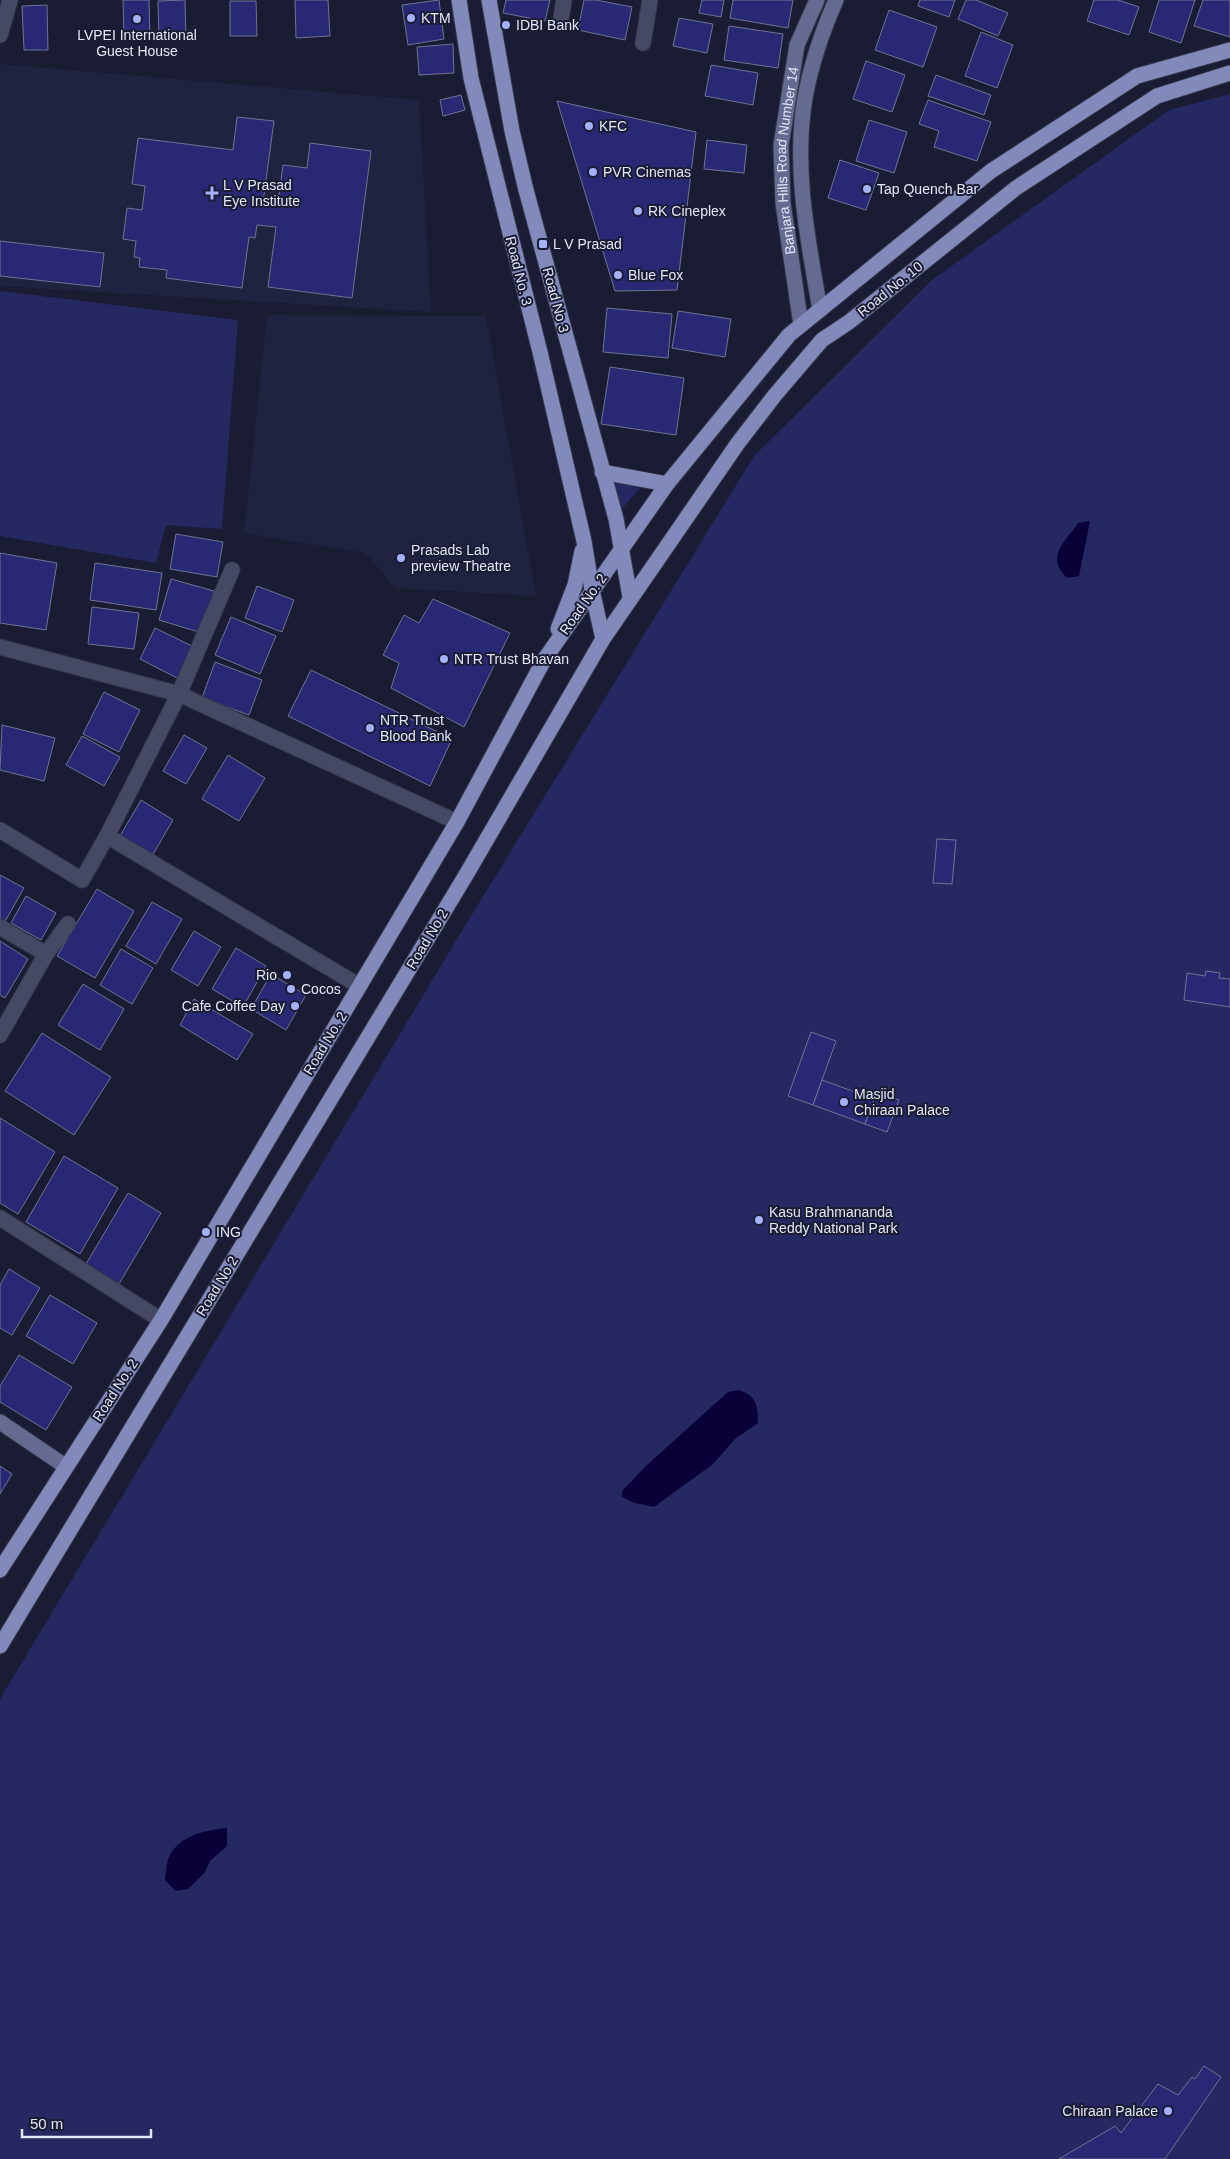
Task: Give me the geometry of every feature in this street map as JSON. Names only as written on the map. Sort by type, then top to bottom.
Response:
[{"type":"main road","name":"Road No. 3","points":[[459,0],[471,78],[540,352],[584,541],[603,639]]},
{"type":"main road","name":"Road No 3","points":[[489,0],[518,156],[616,519],[620,552],[630,598]]},
{"type":"main road","name":"Road No. 10","points":[[645,514],[667,484],[790,335],[991,171],[1137,76],[1230,50]]},
{"type":"main road","name":"Road No. 10","points":[[630,598],[738,442],[822,340],[849,322],[1016,188],[1157,96],[1230,73]]},
{"type":"main road","points":[[602,472],[667,484]]},
{"type":"main road","name":"Road No. 2","points":[[0,1570],[65,1466],[161,1320],[358,985],[457,822],[544,660],[645,514]]},
{"type":"main road","points":[[544,660],[575,585],[584,541]]},
{"type":"main road","points":[[603,639],[630,598]]},
{"type":"main road","name":"Road No 2","points":[[0,1646],[466,875],[603,639]]},
{"type":"street","points":[[0,35],[10,0]]},
{"type":"street","points":[[561,19],[564,0]]},
{"type":"street","points":[[643,42],[650,0]]},
{"type":"street","name":"Banjara Hills Road Number 14","points":[[801,325],[782,203],[781,145],[797,45],[817,0]]},
{"type":"street","name":"Banjara Hills Road Number 14","points":[[820,310],[808,240],[801,161],[805,99],[816,52],[836,0]]},
{"type":"street","points":[[797,45],[816,52]]},
{"type":"street","points":[[0,830],[82,880],[107,836],[179,694],[232,570]]},
{"type":"street","points":[[0,647],[179,694],[457,822]]},
{"type":"street","points":[[107,836],[358,985]]},
{"type":"street","points":[[0,1036],[46,954],[68,924]]},
{"type":"street","points":[[0,927],[46,954]]},
{"type":"street","points":[[0,1218],[161,1320]]},
{"type":"street","points":[[0,1422],[65,1466]]},
{"type":"shaded area","name":"L V Prasad Eye Institute","points":[[0,64],[419,100],[431,312],[0,286]]},
{"type":"shaded area","name":"Kasu Brahmananda Reddy National Park","points":[[1230,94],[1230,2159],[0,2159],[0,1699],[466,924],[754,456],[932,280],[1169,110]]},
{"type":"shaded area","points":[[0,291],[238,320],[222,529],[166,525],[156,563],[0,536]]},
{"type":"shaded area","points":[[267,315],[486,316],[536,596],[395,588],[365,553],[244,533]]},
{"type":"shaded area","points":[[614,482],[640,488],[622,509]]},
{"type":"shaded area","points":[[1090,521],[1079,576],[1067,578],[1061,571],[1057,559],[1060,548],[1078,523]]},
{"type":"shaded area","points":[[738,1390],[749,1395],[755,1402],[758,1423],[735,1439],[713,1464],[654,1507],[635,1503],[622,1497],[622,1491],[647,1465],[728,1392]]},
{"type":"shaded area","points":[[227,1828],[227,1846],[210,1861],[205,1872],[188,1889],[176,1891],[165,1880],[167,1862],[172,1852],[184,1840],[192,1836],[210,1830]]},
{"type":"building","name":"LVPEI International Guest House","points":[[123,0],[149,0],[150,38],[124,39]]},
{"type":"building","points":[[185,0],[186,39],[159,40],[158,1]]},
{"type":"building","points":[[295,0],[328,0],[330,36],[296,38]]},
{"type":"building","points":[[439,0],[444,39],[408,45],[402,5]]},
{"type":"building","points":[[506,0],[550,0],[545,21],[503,13]]},
{"type":"building","points":[[584,0],[596,0],[632,7],[625,40],[578,30]]},
{"type":"building","points":[[702,0],[724,0],[721,17],[699,13]]},
{"type":"building","points":[[733,0],[793,0],[788,28],[730,18]]},
{"type":"building","points":[[920,0],[955,0],[949,17],[918,6]]},
{"type":"building","points":[[966,0],[976,0],[1008,13],[998,36],[958,19]]},
{"type":"building","points":[[1094,0],[1118,0],[1139,7],[1129,35],[1087,21]]},
{"type":"building","points":[[1159,0],[1195,0],[1181,43],[1149,32]]},
{"type":"building","points":[[1203,0],[1230,0],[1230,37],[1194,26]]},
{"type":"building","points":[[230,1],[256,1],[257,36],[230,36]]},
{"type":"building","points":[[47,5],[48,50],[24,50],[22,6]]},
{"type":"building","points":[[889,10],[937,27],[923,67],[875,50]]},
{"type":"building","points":[[679,18],[713,24],[707,53],[673,46]]},
{"type":"building","points":[[729,26],[783,34],[778,68],[724,60]]},
{"type":"building","points":[[981,32],[1013,45],[997,88],[965,76]]},
{"type":"building","points":[[453,44],[454,73],[419,75],[417,47]]},
{"type":"building","points":[[866,61],[905,75],[892,112],[853,99]]},
{"type":"building","points":[[711,65],[758,73],[753,105],[705,96]]},
{"type":"building","points":[[936,75],[991,95],[984,115],[928,96]]},
{"type":"building","points":[[461,95],[465,110],[443,116],[440,100]]},
{"type":"building","points":[[928,100],[991,122],[977,161],[934,147],[939,131],[919,124]]},
{"type":"building","name":"RK Cineplex","points":[[557,101],[696,132],[677,290],[615,291]]},
{"type":"building","points":[[237,117],[274,121],[263,202],[278,204],[283,165],[307,168],[310,143],[371,151],[352,298],[268,287],[276,227],[257,225],[255,238],[249,237],[242,288],[166,278],[167,270],[139,267],[140,258],[134,257],[136,241],[123,239],[127,208],[142,210],[145,186],[132,184],[138,138],[233,150]]},
{"type":"building","points":[[869,120],[907,132],[894,173],[856,161]]},
{"type":"building","points":[[707,140],[747,145],[744,173],[704,169]]},
{"type":"building","points":[[840,160],[879,173],[866,210],[828,198]]},
{"type":"building","points":[[0,241],[104,253],[100,287],[0,276]]},
{"type":"building","points":[[607,308],[672,314],[668,358],[603,352]]},
{"type":"building","points":[[678,311],[731,319],[725,357],[672,348]]},
{"type":"building","points":[[610,367],[684,378],[676,435],[601,424]]},
{"type":"building","points":[[176,534],[223,542],[217,577],[170,569]]},
{"type":"building","points":[[0,553],[57,563],[46,630],[0,623]]},
{"type":"building","points":[[95,563],[162,573],[156,610],[90,600]]},
{"type":"building","points":[[171,579],[214,591],[202,633],[159,620]]},
{"type":"building","points":[[257,586],[294,600],[282,632],[245,618]]},
{"type":"building","name":"NTR Trust Bhavan","points":[[433,599],[510,633],[464,727],[391,688],[399,663],[383,655],[404,615],[419,623]]},
{"type":"building","points":[[92,607],[139,613],[134,649],[88,644]]},
{"type":"building","points":[[231,617],[276,636],[260,674],[215,655]]},
{"type":"building","points":[[155,628],[194,647],[179,679],[140,659]]},
{"type":"building","points":[[215,662],[262,680],[249,715],[202,698]]},
{"type":"building","name":"NTR Trust Blood Bank","points":[[311,670],[452,739],[430,786],[288,716]]},
{"type":"building","points":[[104,692],[140,710],[119,752],[83,734]]},
{"type":"building","points":[[2,725],[55,738],[44,781],[0,770]]},
{"type":"building","points":[[184,735],[207,748],[186,784],[163,771]]},
{"type":"building","points":[[82,736],[120,757],[104,786],[66,765]]},
{"type":"building","points":[[228,755],[265,778],[239,821],[202,799]]},
{"type":"building","points":[[141,800],[173,820],[152,856],[120,836]]},
{"type":"building","points":[[937,839],[956,840],[952,884],[933,883]]},
{"type":"building","points":[[0,875],[24,888],[3,925],[0,923]]},
{"type":"building","points":[[97,889],[134,911],[95,978],[57,956]]},
{"type":"building","points":[[26,896],[56,913],[41,940],[11,923]]},
{"type":"building","points":[[152,902],[182,919],[156,964],[126,946]]},
{"type":"building","points":[[194,931],[221,947],[198,986],[171,970]]},
{"type":"building","points":[[0,941],[28,959],[5,998],[0,995]]},
{"type":"building","points":[[236,948],[266,966],[243,1007],[212,989]]},
{"type":"building","points":[[121,949],[153,968],[132,1004],[100,985]]},
{"type":"building","points":[[1206,971],[1220,973],[1219,978],[1230,979],[1230,1007],[1184,1000],[1187,973],[1205,976]]},
{"type":"building","points":[[271,974],[306,995],[286,1030],[251,1009]]},
{"type":"building","points":[[83,984],[124,1009],[100,1050],[58,1025]]},
{"type":"building","points":[[194,999],[253,1034],[237,1060],[180,1025]]},
{"type":"building","points":[[811,1032],[836,1041],[813,1105],[788,1096]]},
{"type":"building","points":[[42,1033],[111,1077],[74,1135],[5,1091]]},
{"type":"building","name":"Masjid Chiraan Palace","points":[[822,1080],[874,1099],[865,1124],[813,1105]]},
{"type":"building","points":[[877,1092],[899,1100],[887,1132],[865,1124]]},
{"type":"building","points":[[0,1118],[55,1152],[18,1214],[0,1203]]},
{"type":"building","points":[[64,1156],[118,1188],[80,1254],[26,1222]]},
{"type":"building","points":[[128,1193],[161,1213],[119,1284],[86,1264]]},
{"type":"building","points":[[9,1269],[40,1288],[12,1335],[0,1328],[0,1285]]},
{"type":"building","points":[[50,1295],[97,1323],[73,1364],[26,1336]]},
{"type":"building","points":[[19,1355],[72,1387],[46,1430],[0,1402],[0,1386]]},
{"type":"building","points":[[0,1466],[12,1474],[0,1494]]},
{"type":"building","name":"Chiraan Palace","points":[[1204,2066],[1221,2077],[1165,2159],[1059,2159],[1115,2126],[1121,2133],[1158,2084],[1178,2095],[1192,2077],[1195,2079]]},
{"type":"place","name":"KTM","points":[[411,18]]},
{"type":"place","name":"LVPEI International Guest House","points":[[137,19]]},
{"type":"place","name":"IDBI Bank","points":[[506,25]]},
{"type":"place","name":"KFC","points":[[589,126]]},
{"type":"place","name":"PVR Cinemas","points":[[593,172]]},
{"type":"place","name":"Tap Quench Bar","points":[[867,189]]},
{"type":"place","name":"L V Prasad Eye Institute","points":[[212,193]]},
{"type":"place","name":"RK Cineplex","points":[[638,211]]},
{"type":"place","name":"L V Prasad","points":[[543,244]]},
{"type":"place","name":"Blue Fox","points":[[618,275]]},
{"type":"place","name":"Prasads Lab preview Theatre","points":[[401,558]]},
{"type":"place","name":"NTR Trust Bhavan","points":[[444,659]]},
{"type":"place","name":"NTR Trust Blood Bank","points":[[370,728]]},
{"type":"place","name":"Rio","points":[[287,975]]},
{"type":"place","name":"Cocos","points":[[291,989]]},
{"type":"place","name":"Cafe Coffee Day","points":[[295,1006]]},
{"type":"place","name":"Masjid Chiraan Palace","points":[[844,1102]]},
{"type":"place","name":"Kasu Brahmananda Reddy National Park","points":[[759,1220]]},
{"type":"place","name":"ING","points":[[206,1232]]},
{"type":"place","name":"Chiraan Palace","points":[[1168,2111]]}]
